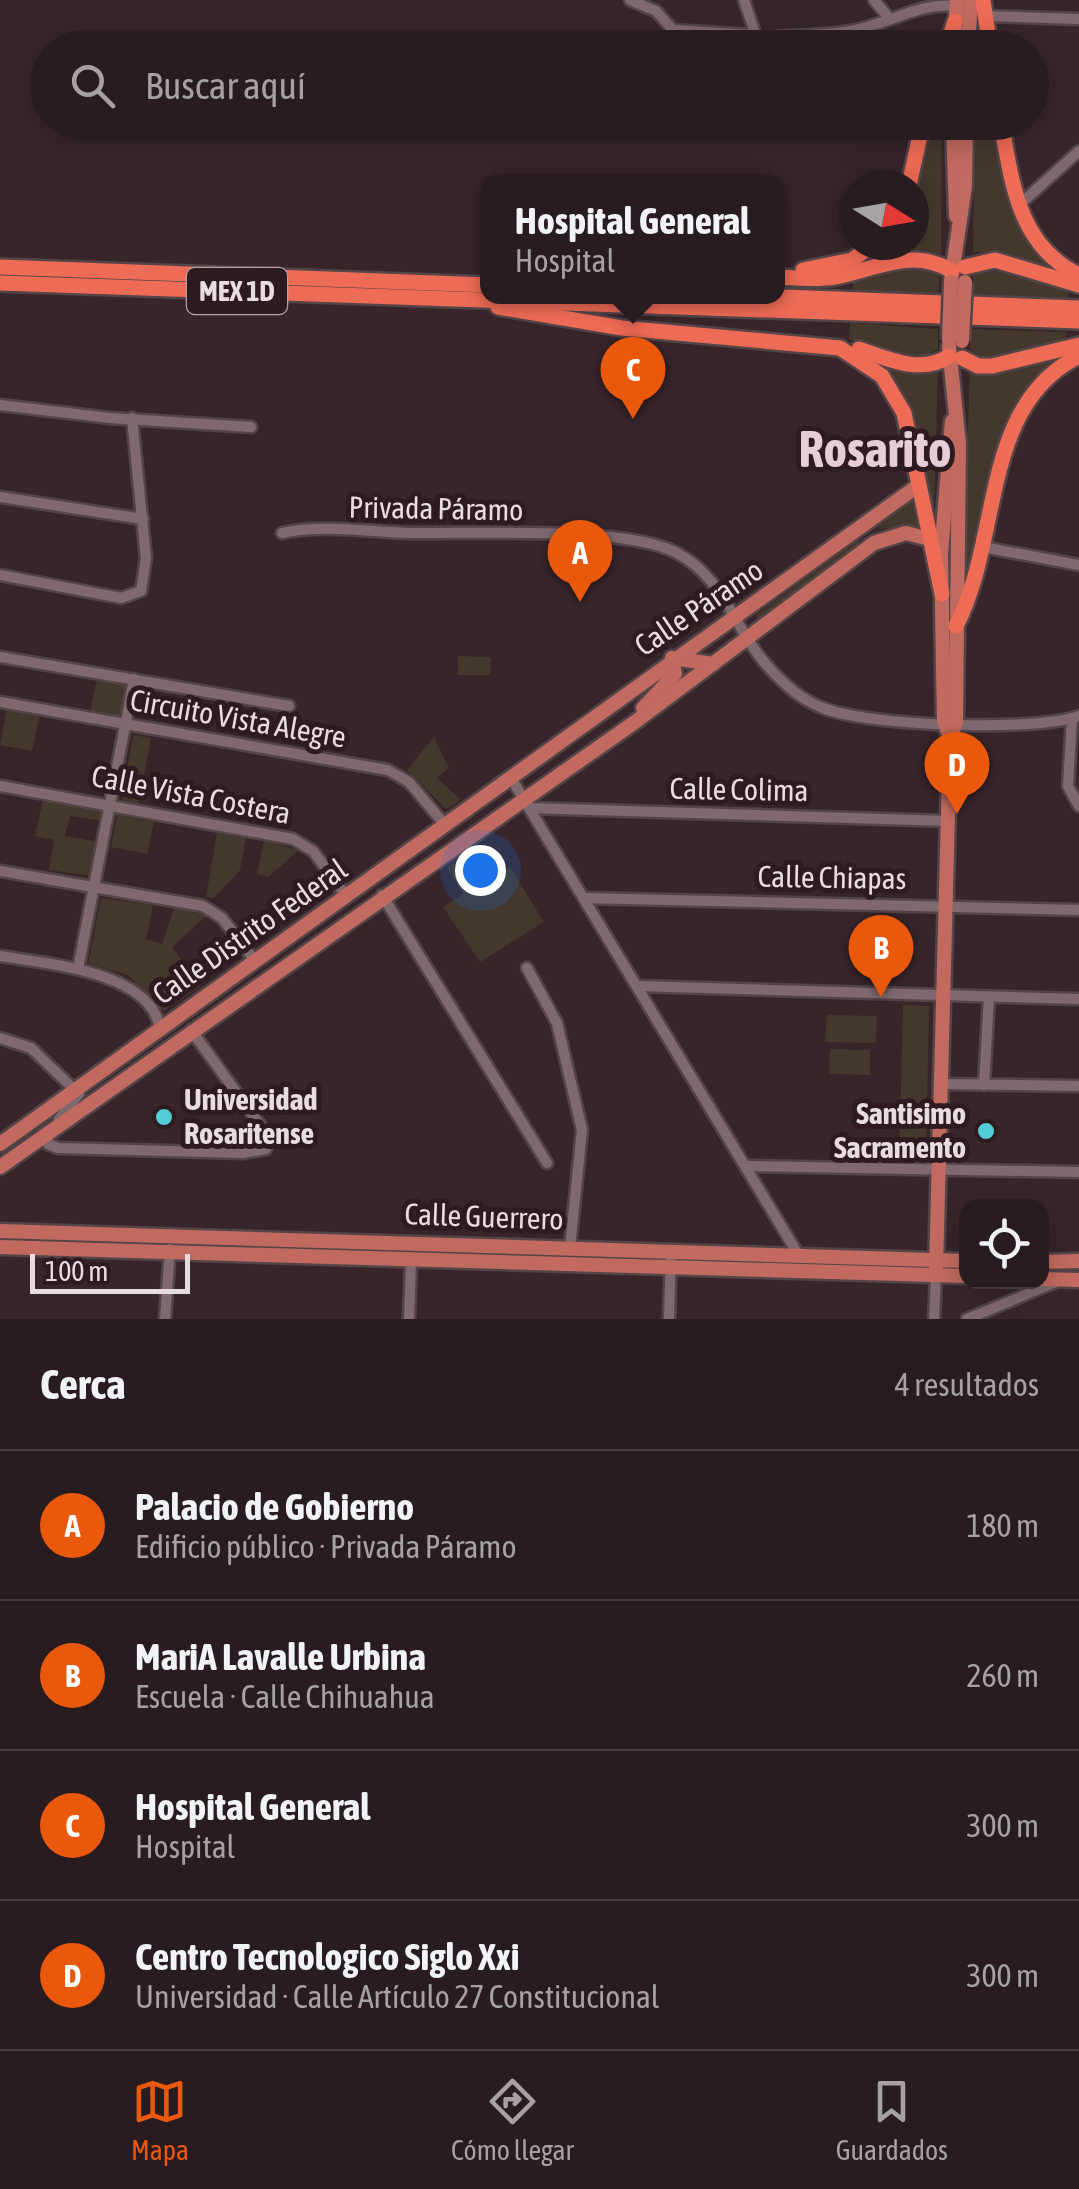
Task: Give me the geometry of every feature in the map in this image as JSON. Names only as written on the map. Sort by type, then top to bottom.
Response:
[{"type":"highway","points":[[912,170],[919,140]]},
{"type":"highway","points":[[1005,140],[1018,206],[1038,244],[1079,275]]},
{"type":"highway","points":[[785,275],[820,279],[908,258],[928,260],[958,275],[995,260],[1079,285]]},
{"type":"highway","points":[[785,273],[836,266],[846,260]]},
{"type":"highway","name":"MEX 1D","points":[[0,267],[480,288]]},
{"type":"highway","name":"MEX 1D","points":[[0,282],[480,288]]},
{"type":"highway","points":[[785,297],[1079,308]]},
{"type":"highway","points":[[537,304],[622,328],[805,342],[840,348],[858,357],[882,376],[904,413],[942,594]]},
{"type":"highway","name":"MEX 1D","points":[[771,304],[1079,321]]},
{"type":"highway","points":[[622,328],[814,337],[932,366],[955,349],[978,366],[992,366],[1079,345]]},
{"type":"highway","points":[[956,626],[973,588],[1013,425],[1036,387],[1056,367],[1079,356]]},
{"type":"main road","points":[[953,140],[952,184],[958,230]]},
{"type":"main road","points":[[950,722],[959,444],[955,349],[965,140]]},
{"type":"main road","points":[[936,1267],[950,738],[942,594],[946,461],[955,406]]},
{"type":"main road","name":"Calle Páramo","points":[[511,778],[672,658],[737,618],[918,485]]},
{"type":"main road","name":"Calle Páramo","points":[[526,803],[874,543],[906,533],[928,540]]},
{"type":"main road","points":[[635,722],[675,674],[672,658],[713,664]]},
{"type":"main road","name":"Calle Distrito Federal","points":[[0,1144],[511,778]]},
{"type":"main road","name":"Calle Distrito Federal","points":[[0,1167],[382,895],[526,803]]},
{"type":"main road","name":"Calle Guerrero","points":[[0,1230],[170,1246],[411,1261],[798,1254],[936,1267],[959,1274]]},
{"type":"main road","name":"Calle Guerrero","points":[[0,1247],[570,1247],[671,1258],[936,1267],[959,1262]]},
{"type":"main road","points":[[1049,1262],[1079,1262]]},
{"type":"main road","points":[[1049,1279],[1079,1280]]},
{"type":"street","points":[[630,0],[656,11],[673,30]]},
{"type":"street","points":[[744,0],[744,12],[753,30]]},
{"type":"street","points":[[874,0],[889,18]]},
{"type":"street","points":[[857,30],[936,4],[960,7]]},
{"type":"street","points":[[984,8],[1079,19]]},
{"type":"street","points":[[1018,206],[1079,152]]},
{"type":"street","points":[[0,405],[251,427]]},
{"type":"street","points":[[0,575],[122,598],[141,591],[146,573],[132,418]]},
{"type":"street","points":[[0,497],[143,519]]},
{"type":"street","name":"Privada Páramo","points":[[282,533],[532,536],[643,542],[672,551],[698,568],[718,587],[747,639],[792,690],[826,710],[879,719],[950,722],[1042,723],[1076,717]]},
{"type":"street","points":[[983,547],[1079,565]]},
{"type":"street","points":[[0,657],[290,706]]},
{"type":"street","points":[[78,968],[134,678]]},
{"type":"street","name":"Circuito Vista Alegre","points":[[0,702],[388,770],[409,782],[446,826]]},
{"type":"street","points":[[1076,717],[1068,786],[1079,806]]},
{"type":"street","points":[[511,778],[798,1254]]},
{"type":"street","name":"Calle Vista Costera","points":[[0,786],[293,838],[313,851],[347,897]]},
{"type":"street","name":"Calle Colima","points":[[526,803],[948,821]]},
{"type":"street","points":[[0,871],[213,910],[256,962]]},
{"type":"street","points":[[382,895],[547,1163]]},
{"type":"street","name":"Calle Chiapas","points":[[584,898],[1079,910]]},
{"type":"street","points":[[0,956],[78,968],[119,981],[162,1028],[126,1061],[132,1072]]},
{"type":"street","points":[[528,968],[557,1022],[582,1130],[570,1247]]},
{"type":"street","points":[[638,986],[1079,999]]},
{"type":"street","points":[[984,1084],[989,996]]},
{"type":"street","points":[[0,1038],[31,1048],[74,1088],[79,1100],[45,1138],[54,1148],[243,1153],[266,1149],[266,1133],[191,1030]]},
{"type":"street","points":[[941,1084],[1079,1086]]},
{"type":"street","points":[[746,1166],[1079,1172]]},
{"type":"street","points":[[165,1319],[170,1246]]},
{"type":"street","points":[[670,1319],[671,1258]]},
{"type":"street","points":[[409,1319],[411,1261]]},
{"type":"street","points":[[934,1319],[936,1267]]},
{"type":"street","points":[[967,1319],[1062,1280]]},
{"type":"shaded area","points":[[929,140],[942,140],[941,254],[929,251],[929,170],[922,170]]},
{"type":"shaded area","points":[[975,140],[1002,140],[1035,247],[1067,278],[1000,252],[973,252]]},
{"type":"shaded area","points":[[862,260],[886,260],[846,271]]},
{"type":"shaded area","points":[[992,265],[1069,287],[1068,298],[972,295],[973,275]]},
{"type":"shaded area","points":[[918,267],[939,274],[939,296],[853,294],[853,280]]},
{"type":"shaded area","points":[[850,323],[938,329],[938,349],[916,357],[883,352],[849,339]]},
{"type":"shaded area","points":[[971,329],[1066,332],[1065,344],[1029,355],[991,358],[970,349]]},
{"type":"shaded area","points":[[1065,354],[1040,372],[1020,397],[1005,428],[983,499],[962,600],[970,368],[994,374]]},
{"type":"shaded area","points":[[868,356],[915,371],[938,370],[933,542],[910,417],[900,394]]},
{"type":"shaded area","points":[[913,497],[918,526],[880,529],[878,524]]},
{"type":"shaded area","points":[[865,535],[839,564],[759,620],[756,615]]},
{"type":"shaded area","points":[[458,656],[491,657],[490,675],[458,675]]},
{"type":"shaded area","points":[[97,678],[130,686],[123,719],[90,713]]},
{"type":"shaded area","points":[[7,709],[40,714],[32,751],[0,745]]},
{"type":"shaded area","points":[[133,735],[151,738],[139,803],[122,800]]},
{"type":"shaded area","points":[[434,737],[449,768],[437,778],[461,800],[446,809],[407,770]]},
{"type":"shaded area","points":[[43,800],[105,811],[103,821],[70,816],[65,836],[99,842],[92,876],[49,870],[54,840],[35,836]]},
{"type":"shaded area","points":[[117,815],[154,822],[147,854],[111,847]]},
{"type":"shaded area","points":[[217,833],[246,838],[240,870],[214,898],[206,897]]},
{"type":"shaded area","points":[[264,841],[299,850],[268,877],[257,874]]},
{"type":"shaded area","points":[[468,854],[486,885],[510,867],[544,922],[480,962],[443,907],[463,894],[447,867]]},
{"type":"shaded area","points":[[101,898],[153,905],[146,939],[162,944],[174,908],[207,915],[172,947],[201,986],[164,1011],[128,975],[88,964]]},
{"type":"shaded area","points":[[903,1005],[929,1006],[926,1163],[899,1163]]},
{"type":"shaded area","points":[[827,1015],[877,1016],[876,1043],[825,1042]]},
{"type":"shaded area","points":[[830,1049],[870,1050],[870,1075],[829,1074]]},
{"type":"place","name":"Hospital General","points":[[633,419]]},
{"type":"place","name":"Palacio de Gobierno","points":[[580,602]]},
{"type":"place","name":"Centro Tecnologico Siglo Xxi","points":[[957,814]]},
{"type":"place","name":"MariA Lavalle Urbina","points":[[881,997]]},
{"type":"place","name":"Universidad Rosaritense","points":[[164,1117]]},
{"type":"place","name":"Santisimo Sacramento","points":[[986,1131]]},
{"type":"district","name":"Rosarito","points":[[875,449]]}]
